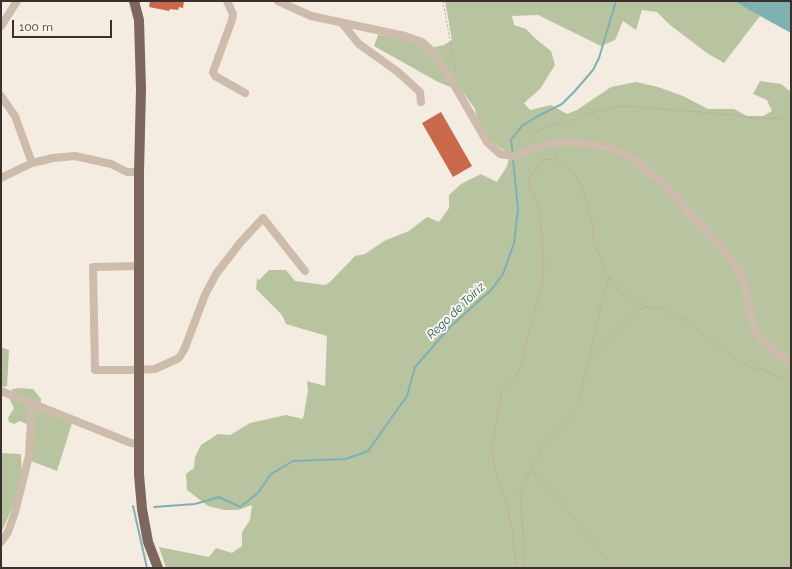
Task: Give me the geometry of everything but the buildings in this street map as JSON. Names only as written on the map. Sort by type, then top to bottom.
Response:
[{"type":"main road","points":[[134,1],[138,20],[141,81],[139,172],[139,475],[142,509],[148,542],[158,568]]},
{"type":"street","points":[[1,26],[17,1]]},
{"type":"street","points":[[227,1],[232,14],[232,20],[213,72],[215,76],[245,93]]},
{"type":"street","points":[[278,1],[311,16],[405,36],[422,42],[434,53],[487,142],[503,155],[513,156],[551,143],[583,143],[621,152],[633,159],[663,184],[723,249],[738,269],[743,280],[754,328],[759,337],[779,355],[791,362]]},
{"type":"street","points":[[341,22],[359,44],[398,72],[420,92],[421,102]]},
{"type":"street","points":[[1,96],[15,116],[32,163]]},
{"type":"street","points":[[1,178],[32,163],[53,158],[75,156],[111,164],[127,172],[139,172]]},
{"type":"street","points":[[139,266],[93,267],[95,370],[155,369],[179,358],[184,350],[205,295],[216,274],[240,243],[263,218],[305,271]]},
{"type":"street","points":[[1,391],[131,443],[140,444]]},
{"type":"street","points":[[1,542],[8,532],[15,512],[29,456],[32,403]]},
{"type":"path","points":[[443,1],[456,72]]},
{"type":"path","points":[[524,153],[533,134],[541,129],[614,107],[625,106],[679,110],[734,115],[758,119],[783,118],[791,123]]},
{"type":"path","points":[[551,143],[552,150],[560,162],[574,172],[580,185],[593,224],[593,240],[609,278],[622,294],[637,300],[646,307]]},
{"type":"path","points":[[516,568],[512,531],[507,505],[497,477],[492,446],[502,392],[517,374],[522,362],[543,278],[544,263],[540,211],[536,197],[530,188],[528,181],[542,160],[558,159]]},
{"type":"path","points":[[522,568],[525,558],[520,495],[542,447],[567,423],[578,406],[602,301],[609,278]]},
{"type":"path","points":[[590,355],[623,327],[632,315],[639,309],[646,307],[661,308],[682,318],[698,329],[713,343],[750,367],[764,370],[791,383]]},
{"type":"path","points":[[532,468],[615,568]]},
{"type":"green space","points":[[445,1],[734,1],[760,16],[724,63],[707,53],[670,25],[657,12],[642,10],[636,30],[623,21],[615,40],[601,46],[538,15],[512,16],[514,25],[526,29],[551,51],[555,65],[540,89],[524,103],[530,110],[551,105],[567,114],[577,110],[611,87],[636,82],[658,87],[683,96],[708,109],[734,109],[747,116],[763,116],[772,111],[767,100],[753,94],[760,81],[781,84],[791,92],[791,568],[166,568],[159,547],[209,557],[216,548],[232,553],[242,546],[242,532],[250,520],[252,505],[238,510],[224,510],[208,506],[187,490],[186,474],[194,468],[195,457],[201,445],[218,434],[230,435],[250,423],[286,415],[303,419],[308,391],[307,381],[325,386],[327,336],[286,324],[282,315],[256,289],[257,278],[259,280],[269,270],[286,270],[295,281],[325,285],[330,282],[355,256],[365,254],[384,241],[409,231],[427,217],[439,222],[449,208],[449,195],[461,184],[481,174],[497,182],[507,166],[510,154],[485,136],[478,123],[475,109],[463,92],[438,82],[374,46],[378,35],[399,37],[430,48],[444,45],[452,40]]},
{"type":"green space","points":[[1,347],[9,350],[7,386],[1,387]]},
{"type":"green space","points":[[13,389],[33,389],[41,399],[40,411],[73,420],[57,471],[31,461],[31,426],[20,421],[14,424],[9,422],[8,418],[14,408],[7,394]]},
{"type":"green space","points":[[1,453],[21,454],[22,480],[1,533]]},
{"type":"water","points":[[734,1],[791,1],[791,33],[751,11]]},
{"type":"waterway","name":"Rego de Toiriz","points":[[513,155],[511,140],[522,126],[562,104],[593,70],[599,58],[616,1]]},
{"type":"waterway","name":"Rego de Toiriz","points":[[154,507],[195,504],[219,497],[240,507],[258,493],[271,474],[293,461],[346,459],[368,451],[407,396],[415,367],[450,327],[491,290],[503,274],[514,243],[518,209],[513,159]]},
{"type":"waterway","name":"Rego de Toiriz","points":[[133,506],[147,568]]}]
